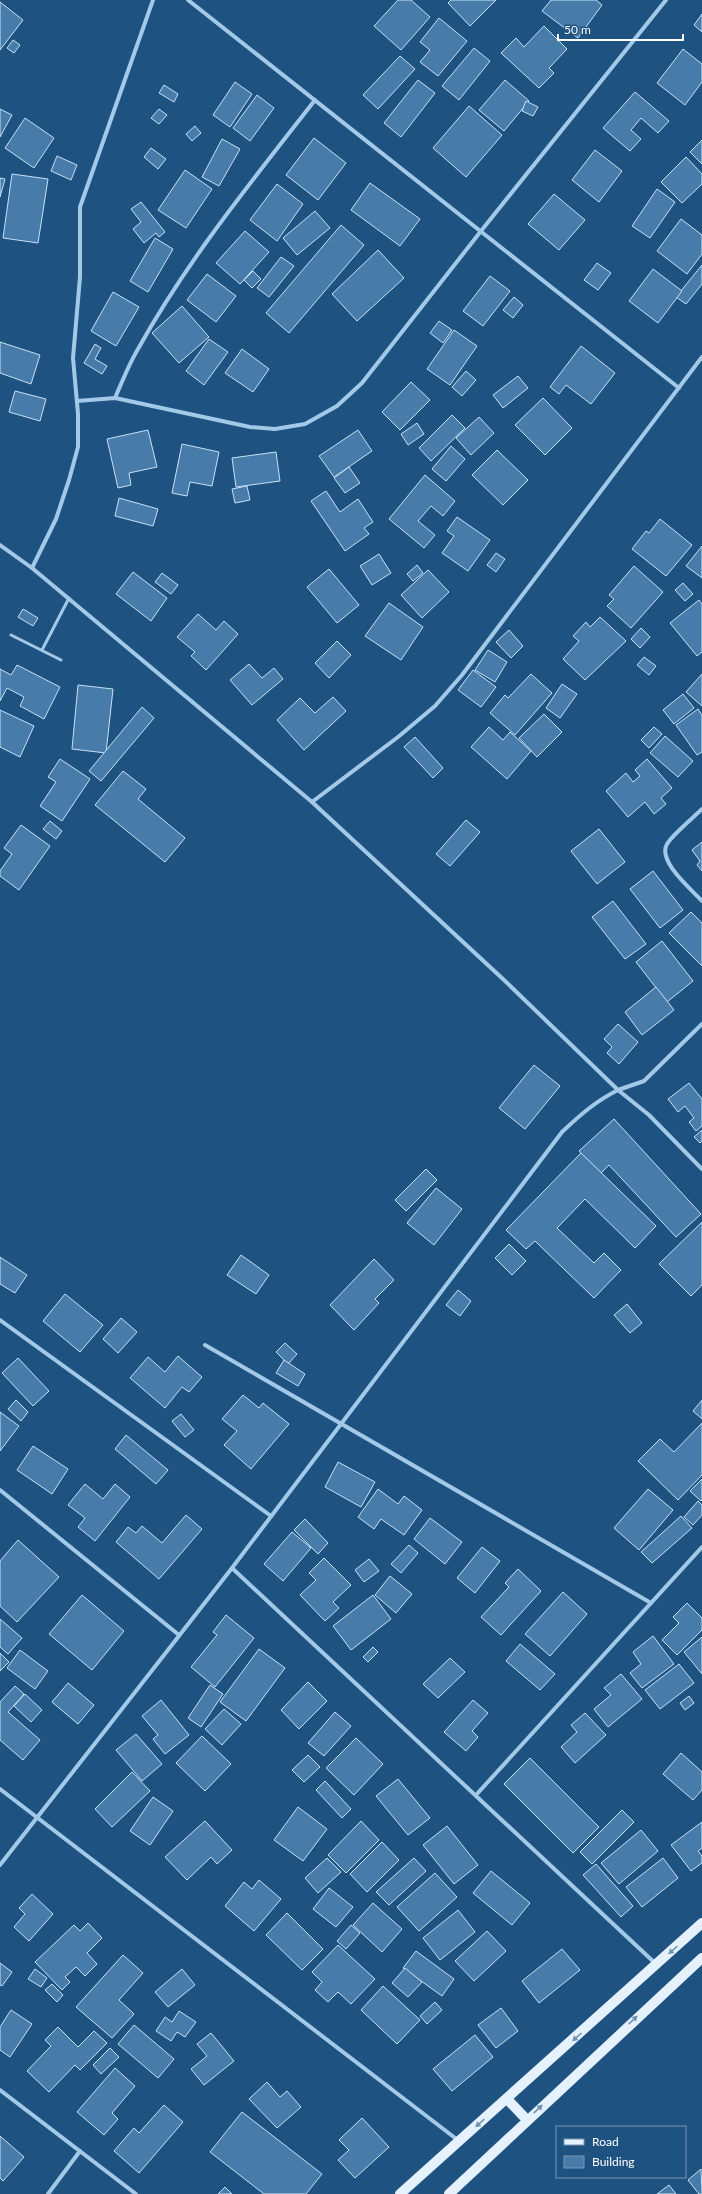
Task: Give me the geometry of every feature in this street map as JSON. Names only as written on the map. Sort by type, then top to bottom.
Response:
[{"type":"main road","points":[[400,2194],[702,1923]]},
{"type":"main road","points":[[449,2194],[526,2120],[702,1958]]},
{"type":"main road","points":[[507,2099],[526,2120]]},
{"type":"street","points":[[32,568],[56,519],[78,447],[77,401],[73,358],[80,277],[80,206],[153,0]]},
{"type":"street","points":[[188,0],[679,388]]},
{"type":"street","points":[[77,401],[115,398],[250,427],[275,429],[305,424],[337,406],[362,383],[481,231],[666,0]]},
{"type":"street","points":[[115,398],[137,350],[164,304],[205,242],[315,100]]},
{"type":"street","points":[[312,802],[398,737],[435,706],[462,675],[702,357]]},
{"type":"street","points":[[0,545],[32,568],[69,598],[312,802],[504,980],[618,1090],[649,1115],[702,1169]]},
{"type":"street","points":[[702,809],[667,844],[664,853],[666,862],[702,901]]},
{"type":"street","points":[[0,1865],[232,1568],[562,1132],[584,1111],[602,1098],[644,1080],[702,1024]]},
{"type":"street","points":[[0,1320],[271,1516]]},
{"type":"street","points":[[205,1345],[651,1603]]},
{"type":"street","points":[[0,1490],[179,1635]]},
{"type":"street","points":[[476,1794],[702,1547]]},
{"type":"street","points":[[232,1568],[657,1964]]},
{"type":"street","points":[[0,1789],[460,2141]]},
{"type":"street","points":[[0,2090],[136,2194]]},
{"type":"street","points":[[48,2194],[80,2151]]},
{"type":"lane","points":[[42,650],[69,598]]},
{"type":"lane","points":[[11,635],[61,660]]},
{"type":"building","points":[[398,0],[411,0],[430,17],[401,50],[374,26]]},
{"type":"building","points":[[451,0],[496,0],[470,26],[448,3]]},
{"type":"building","points":[[551,0],[596,0],[602,5],[578,38],[542,11]]},
{"type":"building","points":[[0,2],[23,20],[0,50]]},
{"type":"building","points":[[702,14],[702,32],[694,25]]},
{"type":"building","points":[[439,18],[467,41],[438,76],[420,62],[430,50],[420,42]]},
{"type":"building","points":[[544,26],[567,49],[549,68],[554,73],[539,88],[501,53],[516,38],[524,47]]},
{"type":"building","points":[[13,40],[20,45],[14,53],[7,48]]},
{"type":"building","points":[[474,48],[490,61],[459,100],[442,86]]},
{"type":"building","points":[[683,49],[702,64],[702,82],[685,105],[657,83]]},
{"type":"building","points":[[400,56],[415,69],[378,109],[363,95]]},
{"type":"building","points":[[418,80],[435,93],[401,137],[384,123]]},
{"type":"building","points":[[505,80],[529,101],[504,131],[479,110]]},
{"type":"building","points":[[235,82],[252,94],[230,127],[213,115]]},
{"type":"building","points":[[164,85],[178,94],[174,102],[159,93]]},
{"type":"building","points":[[635,92],[669,121],[658,133],[641,118],[631,130],[641,139],[630,151],[603,128]]},
{"type":"building","points":[[257,95],[274,108],[250,141],[233,128]]},
{"type":"building","points":[[526,101],[538,107],[533,116],[522,111]]},
{"type":"building","points":[[469,106],[502,135],[466,177],[433,148]]},
{"type":"building","points":[[0,109],[12,115],[0,137]]},
{"type":"building","points":[[159,109],[167,115],[159,124],[151,118]]},
{"type":"building","points":[[25,118],[54,138],[34,168],[5,148]]},
{"type":"building","points":[[195,126],[201,133],[192,141],[186,134]]},
{"type":"building","points":[[314,138],[346,163],[318,200],[286,175]]},
{"type":"building","points":[[222,139],[240,149],[219,186],[202,177]]},
{"type":"building","points":[[702,140],[702,164],[690,152]]},
{"type":"building","points":[[151,148],[166,159],[158,169],[144,157]]},
{"type":"building","points":[[595,150],[622,171],[599,202],[572,180]]},
{"type":"building","points":[[57,156],[77,165],[71,180],[51,171]]},
{"type":"building","points":[[686,157],[702,174],[702,184],[682,203],[661,182]]},
{"type":"building","points":[[185,170],[212,189],[186,228],[158,210]]},
{"type":"building","points":[[12,174],[48,179],[38,243],[3,238]]},
{"type":"building","points":[[0,178],[5,179],[0,197]]},
{"type":"building","points":[[370,183],[420,219],[400,246],[351,210]]},
{"type":"building","points":[[277,184],[303,204],[277,241],[250,220]]},
{"type":"building","points":[[657,189],[675,202],[650,238],[632,226]]},
{"type":"building","points":[[554,194],[585,220],[559,250],[528,224]]},
{"type":"building","points":[[141,202],[165,232],[159,237],[156,233],[144,243],[133,229],[141,222],[131,209]]},
{"type":"building","points":[[315,211],[330,228],[297,255],[283,238]]},
{"type":"building","points":[[681,219],[702,235],[702,254],[687,274],[657,251]]},
{"type":"building","points":[[341,225],[364,245],[289,333],[266,313]]},
{"type":"building","points":[[245,231],[269,252],[240,284],[216,263]]},
{"type":"building","points":[[155,238],[173,249],[148,292],[130,281]]},
{"type":"building","points":[[378,250],[404,278],[357,321],[332,294]]},
{"type":"building","points":[[281,257],[294,266],[269,297],[257,288]]},
{"type":"building","points":[[597,263],[611,273],[598,290],[584,280]]},
{"type":"building","points":[[702,265],[702,284],[686,304],[676,297]]},
{"type":"building","points":[[653,269],[682,291],[658,323],[629,301]]},
{"type":"building","points":[[253,271],[261,279],[252,288],[244,280]]},
{"type":"building","points":[[207,274],[236,296],[216,322],[187,300]]},
{"type":"building","points":[[490,276],[510,291],[483,326],[463,311]]},
{"type":"building","points":[[113,292],[139,307],[116,346],[91,331]]},
{"type":"building","points":[[514,297],[523,305],[513,318],[503,310]]},
{"type":"building","points":[[182,306],[209,337],[179,363],[152,333]]},
{"type":"building","points":[[439,321],[452,330],[443,343],[430,333]]},
{"type":"building","points":[[454,330],[477,346],[450,385],[427,369]]},
{"type":"building","points":[[209,339],[228,352],[204,385],[186,371]]},
{"type":"building","points":[[0,342],[40,355],[31,384],[0,373]]},
{"type":"building","points":[[95,344],[101,348],[95,359],[107,366],[102,374],[84,363]]},
{"type":"building","points":[[581,346],[615,373],[591,404],[566,385],[559,394],[550,387]]},
{"type":"building","points":[[242,349],[269,369],[253,392],[225,373]]},
{"type":"building","points":[[466,371],[476,380],[462,396],[452,387]]},
{"type":"building","points":[[518,376],[528,388],[503,408],[493,395]]},
{"type":"building","points":[[411,382],[430,400],[400,430],[382,412]]},
{"type":"building","points":[[15,391],[46,399],[40,421],[9,412]]},
{"type":"building","points":[[543,398],[572,428],[545,455],[515,425]]},
{"type":"building","points":[[452,415],[465,428],[431,461],[419,448]]},
{"type":"building","points":[[479,417],[494,433],[471,455],[456,438]]},
{"type":"building","points":[[417,423],[424,434],[408,445],[401,434]]},
{"type":"building","points":[[148,430],[157,467],[129,473],[131,485],[118,488],[107,439]]},
{"type":"building","points":[[358,430],[372,451],[334,477],[319,456]]},
{"type":"building","points":[[182,444],[219,452],[212,486],[190,482],[187,496],[172,493]]},
{"type":"building","points":[[451,446],[465,459],[446,481],[432,469]]},
{"type":"building","points":[[497,450],[528,480],[503,505],[472,475]]},
{"type":"building","points":[[276,452],[280,481],[236,487],[232,458]]},
{"type":"building","points":[[349,467],[360,483],[345,493],[334,478]]},
{"type":"building","points":[[425,475],[455,501],[443,516],[431,506],[418,521],[435,535],[424,548],[389,519]]},
{"type":"building","points":[[247,486],[250,500],[235,503],[232,489]]},
{"type":"building","points":[[326,491],[340,512],[358,499],[373,522],[364,528],[369,534],[345,551],[311,501]]},
{"type":"building","points":[[119,498],[158,509],[153,526],[115,516]]},
{"type":"building","points":[[457,517],[490,540],[468,571],[442,553],[454,536],[447,531]]},
{"type":"building","points":[[660,519],[692,545],[666,576],[632,549],[646,531],[649,533]]},
{"type":"building","points":[[702,546],[702,578],[686,566]]},
{"type":"building","points":[[496,553],[505,559],[496,572],[487,565]]},
{"type":"building","points":[[379,554],[391,573],[372,585],[360,566]]},
{"type":"building","points":[[417,565],[423,573],[413,581],[407,574]]},
{"type":"building","points":[[634,566],[663,592],[631,628],[607,606],[614,599],[609,595]]},
{"type":"building","points":[[329,569],[359,605],[337,623],[307,587]]},
{"type":"building","points":[[428,570],[449,592],[422,618],[401,595]]},
{"type":"building","points":[[133,572],[167,598],[151,621],[116,594]]},
{"type":"building","points":[[162,573],[178,585],[171,594],[155,582]]},
{"type":"building","points":[[683,583],[693,594],[685,601],[675,590]]},
{"type":"building","points":[[699,600],[702,604],[702,652],[697,656],[670,623]]},
{"type":"building","points":[[389,603],[423,627],[401,660],[365,636]]},
{"type":"building","points":[[23,609],[38,618],[33,626],[18,617]]},
{"type":"building","points":[[198,614],[216,630],[224,621],[238,634],[206,670],[191,656],[195,652],[177,637]]},
{"type":"building","points":[[600,617],[626,641],[585,680],[563,659],[579,641],[573,636],[586,622],[590,627]]},
{"type":"building","points":[[641,628],[650,637],[640,648],[631,639]]},
{"type":"building","points":[[509,630],[523,646],[511,658],[496,642]]},
{"type":"building","points":[[337,641],[351,655],[329,678],[315,663]]},
{"type":"building","points":[[488,650],[507,662],[495,682],[475,670]]},
{"type":"building","points":[[644,657],[656,666],[649,675],[637,665]]},
{"type":"building","points":[[249,664],[262,678],[274,668],[283,679],[252,705],[230,680]]},
{"type":"building","points":[[17,665],[60,687],[44,719],[20,706],[24,697],[7,688],[0,701],[0,669],[11,675]]},
{"type":"building","points":[[473,670],[496,687],[481,707],[458,690]]},
{"type":"building","points":[[531,674],[552,693],[515,735],[490,713],[505,695],[508,698]]},
{"type":"building","points":[[702,674],[702,706],[686,692]]},
{"type":"building","points":[[562,684],[577,694],[560,718],[546,708]]},
{"type":"building","points":[[78,685],[113,689],[106,753],[72,749]]},
{"type":"building","points":[[683,694],[694,708],[674,724],[663,710]]},
{"type":"building","points":[[333,697],[346,711],[304,750],[277,720],[300,698],[315,713]]},
{"type":"building","points":[[142,707],[154,718],[101,781],[89,771]]},
{"type":"building","points":[[698,709],[702,715],[702,752],[697,755],[676,725]]},
{"type":"building","points":[[0,710],[34,726],[20,757],[0,747]]},
{"type":"building","points":[[544,714],[562,732],[537,757],[519,738]]},
{"type":"building","points":[[489,727],[503,740],[510,732],[531,751],[507,779],[471,747]]},
{"type":"building","points":[[654,727],[662,734],[649,748],[641,740]]},
{"type":"building","points":[[665,736],[693,761],[678,777],[650,753]]},
{"type":"building","points":[[415,737],[443,768],[433,778],[404,747]]},
{"type":"building","points":[[60,759],[90,779],[62,821],[40,806],[56,782],[48,777]]},
{"type":"building","points":[[647,759],[672,788],[661,798],[666,804],[654,814],[645,802],[628,817],[606,791],[626,773],[633,782],[640,776],[635,770]]},
{"type":"building","points":[[123,771],[146,789],[138,799],[185,838],[165,862],[95,805]]},
{"type":"building","points":[[466,820],[480,832],[450,866],[436,854]]},
{"type":"building","points":[[50,821],[62,831],[56,839],[43,829]]},
{"type":"building","points":[[21,825],[50,846],[19,890],[0,876],[0,871],[12,854],[4,848]]},
{"type":"building","points":[[599,829],[625,862],[597,884],[571,851]]},
{"type":"building","points":[[702,842],[702,871],[697,865],[700,861],[692,850]]},
{"type":"building","points":[[653,871],[683,910],[660,928],[630,889]]},
{"type":"building","points":[[613,901],[646,944],[625,959],[592,917]]},
{"type":"building","points":[[691,912],[702,923],[702,966],[669,933]]},
{"type":"building","points":[[662,941],[693,981],[667,1002],[636,962]]},
{"type":"building","points":[[656,987],[674,1010],[642,1035],[625,1012]]},
{"type":"building","points":[[618,1024],[638,1042],[619,1064],[607,1053],[612,1047],[604,1039]]},
{"type":"building","points":[[534,1065],[560,1086],[525,1129],[499,1108]]},
{"type":"building","points":[[689,1083],[702,1099],[702,1126],[696,1131],[689,1122],[694,1118],[685,1106],[678,1112],[668,1099]]},
{"type":"building","points":[[614,1119],[701,1214],[676,1237],[609,1165],[600,1174],[579,1151]]},
{"type":"building","points":[[702,1130],[702,1141],[700,1143],[694,1137]]},
{"type":"building","points":[[581,1153],[656,1226],[635,1248],[585,1199],[557,1228],[594,1263],[604,1253],[621,1270],[594,1298],[535,1241],[526,1249],[506,1230]]},
{"type":"building","points":[[426,1169],[437,1180],[406,1211],[395,1200]]},
{"type":"building","points":[[436,1188],[462,1209],[434,1245],[407,1223]]},
{"type":"building","points":[[702,1222],[702,1285],[691,1296],[659,1264]]},
{"type":"building","points":[[509,1244],[526,1261],[512,1275],[495,1258]]},
{"type":"building","points":[[241,1255],[269,1275],[256,1294],[227,1275]]},
{"type":"building","points":[[0,1257],[27,1275],[15,1293],[0,1284]]},
{"type":"building","points":[[374,1259],[394,1280],[375,1299],[379,1303],[354,1330],[330,1305]]},
{"type":"building","points":[[458,1290],[471,1301],[460,1316],[446,1305]]},
{"type":"building","points":[[65,1294],[103,1325],[80,1352],[43,1321]]},
{"type":"building","points":[[627,1304],[642,1323],[630,1333],[614,1315]]},
{"type":"building","points":[[121,1318],[137,1332],[118,1353],[103,1339]]},
{"type":"building","points":[[285,1343],[297,1354],[288,1364],[276,1352]]},
{"type":"building","points":[[178,1356],[202,1377],[189,1392],[182,1387],[165,1408],[130,1378],[148,1357],[165,1372]]},
{"type":"building","points":[[18,1358],[49,1391],[33,1406],[2,1373]]},
{"type":"building","points":[[284,1360],[305,1374],[298,1386],[276,1373]]},
{"type":"building","points":[[243,1395],[259,1408],[263,1403],[289,1424],[251,1469],[224,1445],[237,1431],[222,1419]]},
{"type":"building","points":[[16,1400],[28,1412],[21,1421],[8,1409]]},
{"type":"building","points":[[702,1400],[702,1419],[693,1411]]},
{"type":"building","points":[[0,1412],[19,1426],[0,1451]]},
{"type":"building","points":[[181,1414],[194,1430],[185,1437],[172,1421]]},
{"type":"building","points":[[702,1423],[702,1475],[678,1500],[638,1461],[660,1439],[674,1452]]},
{"type":"building","points":[[126,1435],[168,1470],[156,1484],[115,1449]]},
{"type":"building","points":[[33,1446],[68,1469],[52,1494],[17,1470]]},
{"type":"building","points":[[338,1462],[375,1482],[361,1507],[325,1487]]},
{"type":"building","points":[[702,1479],[702,1500],[701,1501],[690,1491]]},
{"type":"building","points":[[85,1484],[103,1499],[115,1484],[130,1497],[95,1541],[78,1527],[85,1518],[68,1505]]},
{"type":"building","points":[[378,1489],[398,1504],[404,1496],[422,1510],[404,1535],[381,1519],[374,1529],[358,1517]]},
{"type":"building","points":[[648,1489],[673,1510],[639,1550],[614,1528]]},
{"type":"building","points":[[698,1501],[702,1505],[702,1515],[693,1525],[684,1517]]},
{"type":"building","points":[[186,1515],[202,1529],[159,1579],[116,1542],[128,1527],[136,1533],[142,1526],[162,1543]]},
{"type":"building","points":[[681,1516],[692,1528],[652,1563],[641,1552]]},
{"type":"building","points":[[430,1518],[462,1542],[445,1564],[414,1539]]},
{"type":"building","points":[[305,1519],[328,1543],[318,1554],[294,1530]]},
{"type":"building","points":[[292,1532],[311,1548],[283,1581],[264,1564]]},
{"type":"building","points":[[18,1540],[59,1577],[17,1622],[0,1606],[0,1561]]},
{"type":"building","points":[[409,1545],[418,1553],[401,1573],[391,1564]]},
{"type":"building","points":[[482,1547],[500,1561],[475,1593],[457,1578]]},
{"type":"building","points":[[324,1558],[351,1585],[333,1602],[339,1608],[325,1621],[300,1595],[316,1580],[309,1573]]},
{"type":"building","points":[[369,1559],[379,1571],[364,1582],[355,1570]]},
{"type":"building","points":[[518,1569],[541,1591],[501,1635],[481,1617],[509,1587],[505,1583]]},
{"type":"building","points":[[390,1576],[412,1594],[396,1613],[375,1595]]},
{"type":"building","points":[[563,1592],[587,1614],[550,1656],[525,1634]]},
{"type":"building","points":[[82,1595],[124,1631],[92,1670],[49,1634]]},
{"type":"building","points":[[373,1595],[391,1619],[351,1650],[333,1626]]},
{"type":"building","points":[[687,1603],[702,1618],[702,1630],[677,1655],[662,1640],[679,1623],[673,1617]]},
{"type":"building","points":[[226,1615],[254,1638],[215,1687],[191,1667],[217,1635],[213,1632]]},
{"type":"building","points":[[0,1619],[22,1638],[8,1654],[0,1647]]},
{"type":"building","points":[[653,1636],[674,1664],[642,1688],[630,1673],[641,1664],[633,1652]]},
{"type":"building","points":[[702,1637],[702,1674],[684,1652]]},
{"type":"building","points":[[520,1644],[555,1674],[540,1690],[506,1661]]},
{"type":"building","points":[[373,1647],[378,1652],[368,1662],[363,1657]]},
{"type":"building","points":[[259,1649],[285,1668],[246,1721],[220,1702]]},
{"type":"building","points":[[20,1650],[48,1671],[35,1689],[7,1668]]},
{"type":"building","points":[[0,1653],[9,1662],[0,1671]]},
{"type":"building","points":[[450,1658],[465,1672],[438,1698],[423,1684]]},
{"type":"building","points":[[679,1664],[694,1683],[660,1709],[645,1690]]},
{"type":"building","points":[[621,1674],[642,1699],[608,1727],[594,1709],[611,1695],[604,1688]]},
{"type":"building","points":[[308,1682],[327,1701],[299,1729],[281,1710]]},
{"type":"building","points":[[68,1683],[94,1705],[78,1724],[52,1702]]},
{"type":"building","points":[[210,1685],[223,1694],[201,1727],[188,1718]]},
{"type":"building","points":[[15,1686],[24,1694],[8,1712],[40,1740],[23,1760],[0,1740],[0,1702]]},
{"type":"building","points":[[25,1694],[42,1710],[31,1722],[14,1706]]},
{"type":"building","points":[[689,1696],[694,1703],[685,1710],[680,1703]]},
{"type":"building","points":[[161,1700],[189,1735],[165,1754],[153,1739],[158,1735],[142,1716]]},
{"type":"building","points":[[473,1700],[488,1713],[472,1731],[478,1737],[466,1751],[444,1732]]},
{"type":"building","points":[[224,1709],[241,1724],[222,1745],[205,1729]]},
{"type":"building","points":[[335,1712],[351,1726],[324,1756],[308,1743]]},
{"type":"building","points":[[585,1713],[606,1735],[575,1763],[561,1747],[577,1732],[571,1725]]},
{"type":"building","points":[[136,1734],[162,1764],[142,1781],[116,1750]]},
{"type":"building","points":[[202,1736],[231,1764],[205,1791],[176,1763]]},
{"type":"building","points":[[356,1738],[383,1764],[354,1795],[326,1768]]},
{"type":"building","points":[[681,1753],[702,1772],[702,1790],[693,1800],[663,1774]]},
{"type":"building","points":[[308,1755],[320,1767],[304,1782],[292,1770]]},
{"type":"building","points":[[530,1758],[599,1827],[573,1853],[504,1784]]},
{"type":"building","points":[[132,1772],[150,1791],[112,1827],[95,1809]]},
{"type":"building","points":[[398,1779],[430,1818],[408,1835],[376,1796]]},
{"type":"building","points":[[325,1781],[351,1809],[342,1818],[316,1790]]},
{"type":"building","points":[[153,1797],[173,1811],[150,1845],[130,1831]]},
{"type":"building","points":[[298,1807],[327,1829],[303,1861],[274,1840]]},
{"type":"building","points":[[622,1810],[634,1822],[592,1864],[580,1852]]},
{"type":"building","points":[[205,1821],[232,1850],[217,1864],[211,1857],[187,1880],[165,1857]]},
{"type":"building","points":[[361,1821],[379,1840],[346,1873],[328,1855]]},
{"type":"building","points":[[702,1822],[702,1848],[698,1851],[702,1856],[702,1863],[691,1871],[671,1845]]},
{"type":"building","points":[[447,1826],[478,1865],[454,1884],[423,1845]]},
{"type":"building","points":[[641,1830],[658,1851],[619,1884],[601,1863]]},
{"type":"building","points":[[382,1842],[399,1860],[367,1892],[350,1874]]},
{"type":"building","points":[[327,1858],[341,1872],[318,1893],[305,1878]]},
{"type":"building","points":[[414,1858],[426,1871],[389,1905],[376,1892]]},
{"type":"building","points":[[663,1858],[678,1878],[642,1907],[626,1887]]},
{"type":"building","points":[[596,1864],[633,1906],[621,1917],[583,1875]]},
{"type":"building","points":[[491,1871],[530,1903],[512,1925],[473,1893]]},
{"type":"building","points":[[435,1873],[457,1897],[419,1931],[397,1907]]},
{"type":"building","points":[[259,1880],[281,1899],[254,1931],[225,1906],[244,1882],[252,1889]]},
{"type":"building","points":[[329,1888],[353,1907],[336,1927],[313,1909]]},
{"type":"building","points":[[32,1894],[53,1914],[29,1941],[14,1927],[25,1914],[19,1908]]},
{"type":"building","points":[[373,1903],[402,1929],[382,1952],[353,1925]]},
{"type":"building","points":[[458,1910],[475,1932],[440,1960],[423,1938]]},
{"type":"building","points":[[287,1913],[323,1949],[302,1970],[266,1935]]},
{"type":"building","points":[[88,1923],[102,1938],[87,1953],[97,1964],[85,1976],[76,1967],[65,1977],[70,1982],[62,1990],[35,1962],[74,1925],[80,1931]]},
{"type":"building","points":[[351,1925],[360,1933],[346,1949],[337,1941]]},
{"type":"building","points":[[487,1931],[506,1951],[474,1981],[455,1961]]},
{"type":"building","points":[[338,1945],[375,1979],[351,2004],[338,1992],[328,2002],[315,1990],[322,1982],[312,1972]]},
{"type":"building","points":[[562,1949],[580,1970],[539,2003],[522,1981]]},
{"type":"building","points":[[416,1951],[454,1979],[442,1996],[403,1968]]},
{"type":"building","points":[[123,1955],[143,1973],[119,2000],[134,2014],[112,2038],[76,2007]]},
{"type":"building","points":[[0,1963],[12,1972],[2,1986],[0,1985]]},
{"type":"building","points":[[405,1968],[422,1982],[408,1997],[392,1983]]},
{"type":"building","points":[[35,1969],[47,1978],[41,1987],[28,1979]]},
{"type":"building","points":[[182,1969],[195,1985],[168,2007],[155,1992]]},
{"type":"building","points":[[52,1984],[63,1995],[57,2002],[45,1990]]},
{"type":"building","points":[[383,1986],[420,2020],[397,2044],[361,2010]]},
{"type":"building","points":[[435,2002],[442,2010],[427,2024],[420,2016]]},
{"type":"building","points":[[501,2008],[518,2031],[496,2048],[478,2025]]},
{"type":"building","points":[[11,2010],[32,2024],[10,2057],[0,2050],[0,2027]]},
{"type":"building","points":[[179,2011],[196,2022],[185,2037],[177,2032],[171,2041],[156,2031],[165,2017],[172,2022]]},
{"type":"building","points":[[134,2025],[174,2059],[158,2078],[118,2044]]},
{"type":"building","points":[[58,2027],[78,2047],[94,2031],[107,2043],[80,2070],[75,2065],[49,2092],[27,2071],[51,2046],[45,2040]]},
{"type":"building","points":[[211,2033],[234,2061],[204,2085],[191,2069],[207,2056],[197,2044]]},
{"type":"building","points":[[475,2035],[493,2057],[452,2091],[433,2069]]},
{"type":"building","points":[[110,2048],[119,2057],[101,2074],[93,2065]]},
{"type":"building","points":[[115,2068],[135,2086],[112,2113],[118,2119],[104,2135],[77,2112]]},
{"type":"building","points":[[267,2082],[280,2097],[287,2091],[301,2107],[277,2128],[249,2099]]},
{"type":"building","points":[[164,2105],[183,2122],[139,2173],[114,2151],[134,2128],[139,2133]]},
{"type":"building","points":[[242,2112],[322,2174],[306,2194],[264,2194],[210,2152]]},
{"type":"building","points":[[362,2118],[389,2147],[355,2178],[338,2160],[349,2150],[339,2140]]},
{"type":"building","points":[[0,2136],[24,2157],[3,2181],[0,2178]]},
{"type":"building","points":[[701,2169],[702,2194],[699,2194],[688,2180]]},
{"type":"building","points":[[669,2185],[676,2194],[657,2194]]},
{"type":"building","points":[[225,2187],[232,2194],[218,2194]]}]
